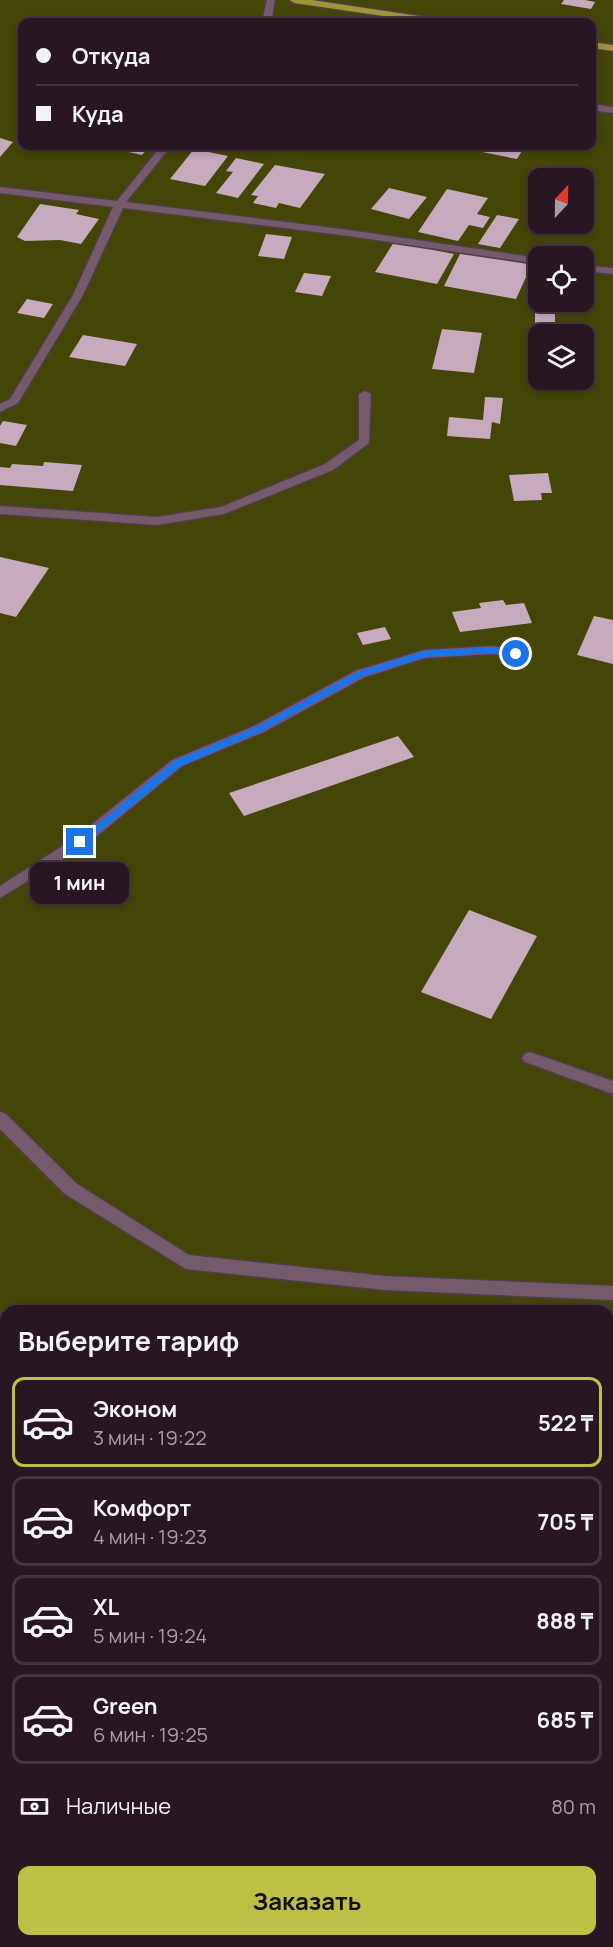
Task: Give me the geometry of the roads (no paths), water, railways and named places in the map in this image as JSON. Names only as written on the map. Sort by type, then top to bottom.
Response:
[{"type":"main road","points":[[294,0],[413,18]]},
{"type":"main road","points":[[596,46],[613,48]]},
{"type":"street","points":[[268,18],[272,0]]},
{"type":"street","points":[[596,107],[613,110]]},
{"type":"street","points":[[0,409],[14,400],[78,295],[119,205],[163,150]]},
{"type":"street","points":[[0,190],[349,233],[528,260]]},
{"type":"street","points":[[594,269],[613,271]]},
{"type":"street","points":[[0,510],[157,521],[224,510],[329,467],[365,441],[365,394]]},
{"type":"street","points":[[0,893],[80,842],[177,764],[259,729],[360,674],[424,654],[492,650],[516,654]]},
{"type":"street","points":[[530,1058],[613,1088]]},
{"type":"street","points":[[0,1119],[70,1189],[186,1262],[385,1283],[613,1293]]}]
